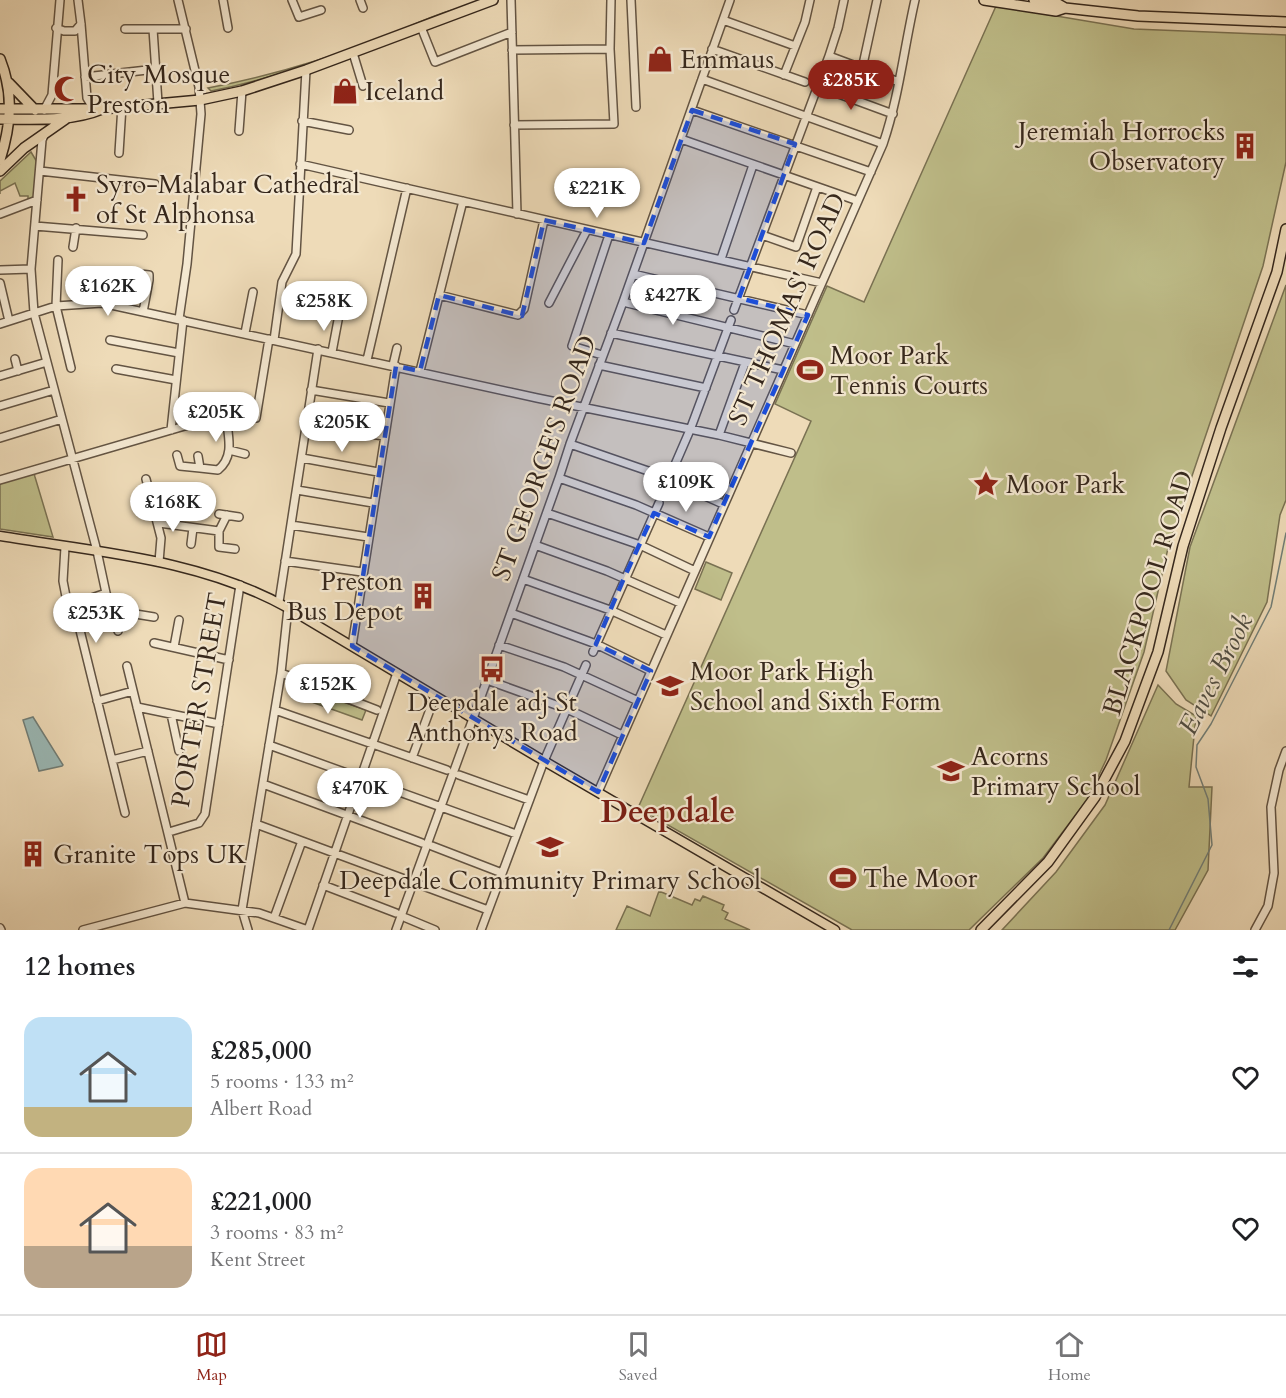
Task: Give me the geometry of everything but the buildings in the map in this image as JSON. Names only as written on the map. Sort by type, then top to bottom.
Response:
[{"type":"highway","points":[[7,116],[39,110],[98,109],[200,100],[242,92],[493,0]]},
{"type":"highway","points":[[984,0],[1056,10],[1065,8],[1138,16],[1286,22]]},
{"type":"highway","points":[[1035,0],[1058,4],[1065,8]]},
{"type":"highway","points":[[0,58],[9,83],[7,116],[0,160]]},
{"type":"highway","points":[[9,83],[39,110]]},
{"type":"highway","points":[[0,109],[7,116],[69,117],[88,115],[98,109]]},
{"type":"highway","points":[[0,171],[30,144],[69,117]]},
{"type":"highway","name":"BLACKPOOL ROAD","points":[[981,930],[1048,862],[1095,797],[1125,741],[1158,652],[1183,546],[1221,428],[1277,272],[1286,229]]},
{"type":"main road","points":[[0,536],[159,562],[252,589],[277,601],[544,761],[835,930]]},
{"type":"street","points":[[39,110],[52,95],[60,0]]},
{"type":"street","points":[[78,0],[87,98],[98,109]]},
{"type":"street","points":[[79,8],[86,0]]},
{"type":"street","points":[[171,430],[201,114],[186,29],[178,0]]},
{"type":"street","points":[[223,0],[228,28]]},
{"type":"street","points":[[292,0],[299,17],[321,10]]},
{"type":"street","points":[[511,0],[517,214]]},
{"type":"street","points":[[514,125],[614,124],[610,49],[611,0]]},
{"type":"street","points":[[631,0],[636,107]]},
{"type":"street","name":"ST GEORGE'S ROAD","points":[[396,930],[730,0]]},
{"type":"street","points":[[784,75],[805,22],[810,0]]},
{"type":"street","points":[[734,310],[829,56],[844,0]]},
{"type":"street","points":[[862,69],[877,0]]},
{"type":"street","name":"ST THOMAS' ROAD","points":[[597,792],[883,144],[893,114],[915,0]]},
{"type":"street","points":[[723,20],[795,46]]},
{"type":"street","points":[[56,28],[75,31],[81,24]]},
{"type":"street","points":[[421,27],[435,62],[512,32]]},
{"type":"street","points":[[125,29],[186,29]]},
{"type":"street","points":[[153,29],[158,103]]},
{"type":"street","points":[[512,50],[610,49]]},
{"type":"street","points":[[712,49],[805,82]]},
{"type":"street","points":[[353,53],[363,86]]},
{"type":"street","points":[[829,56],[900,82]]},
{"type":"street","points":[[85,77],[156,69]]},
{"type":"street","points":[[0,480],[226,416],[256,418],[282,282],[296,254],[306,70]]},
{"type":"street","points":[[702,79],[883,144]]},
{"type":"street","points":[[817,86],[893,114]]},
{"type":"street","points":[[239,131],[242,92]]},
{"type":"street","points":[[119,153],[122,106]]},
{"type":"street","points":[[692,110],[872,171]]},
{"type":"street","points":[[302,121],[349,130]]},
{"type":"street","points":[[45,133],[42,140],[31,269],[34,313],[106,593],[118,631]]},
{"type":"street","points":[[681,139],[858,201]]},
{"type":"street","points":[[30,144],[42,150]]},
{"type":"street","points":[[300,164],[822,283]]},
{"type":"street","points":[[721,259],[753,165]]},
{"type":"street","points":[[40,171],[155,184]]},
{"type":"street","points":[[762,235],[796,247],[816,187]]},
{"type":"street","points":[[367,360],[407,188]]},
{"type":"street","points":[[0,214],[37,200]]},
{"type":"street","points":[[420,371],[463,201]]},
{"type":"street","points":[[439,295],[518,315],[524,309],[544,220]]},
{"type":"street","points":[[35,226],[143,235]]},
{"type":"street","points":[[73,247],[76,228]]},
{"type":"street","points":[[549,303],[587,230]]},
{"type":"street","points":[[602,356],[572,346],[609,235]]},
{"type":"street","points":[[58,260],[56,306],[71,368]]},
{"type":"street","points":[[0,270],[31,269]]},
{"type":"street","points":[[114,272],[148,275],[143,312]]},
{"type":"street","points":[[633,274],[808,315]]},
{"type":"street","points":[[0,283],[9,321]]},
{"type":"street","points":[[245,333],[253,292]]},
{"type":"street","points":[[623,302],[730,323],[795,344]]},
{"type":"street","points":[[0,324],[56,306],[102,303],[719,435],[790,453]]},
{"type":"street","points":[[332,352],[339,315]]},
{"type":"street","points":[[664,490],[690,430],[730,323]]},
{"type":"street","points":[[611,333],[783,370]]},
{"type":"street","points":[[110,340],[179,353]]},
{"type":"street","points":[[277,601],[302,459],[315,348]]},
{"type":"street","points":[[352,646],[397,348]]},
{"type":"street","points":[[15,360],[18,370]]},
{"type":"street","points":[[0,376],[47,362]]},
{"type":"street","points":[[719,435],[745,363]]},
{"type":"street","points":[[599,365],[706,387]]},
{"type":"street","points":[[116,369],[176,380]]},
{"type":"street","points":[[0,406],[54,390]]},
{"type":"street","points":[[311,390],[389,403]]},
{"type":"street","points":[[177,455],[180,465],[218,470],[226,463],[229,450],[226,416]]},
{"type":"street","points":[[0,438],[62,419]]},
{"type":"street","points":[[306,424],[384,436]]},
{"type":"street","points":[[570,444],[669,480],[723,504]]},
{"type":"street","points":[[229,450],[245,454]]},
{"type":"street","points":[[198,456],[200,468]]},
{"type":"street","points":[[302,459],[378,472]]},
{"type":"street","points":[[560,478],[636,505],[709,537]]},
{"type":"street","points":[[146,479],[159,523],[161,538],[159,562]]},
{"type":"street","points":[[297,490],[374,503]]},
{"type":"street","points":[[153,505],[169,499],[174,492],[184,493]]},
{"type":"street","points":[[594,648],[658,503]]},
{"type":"street","points":[[547,513],[640,545],[695,571]]},
{"type":"street","points":[[234,549],[219,547],[219,531],[223,515],[239,517]]},
{"type":"street","points":[[159,523],[219,531]]},
{"type":"street","points":[[291,525],[368,537]]},
{"type":"street","points":[[191,544],[193,528]]},
{"type":"street","points":[[535,545],[624,578],[680,603]]},
{"type":"street","points":[[65,547],[63,581],[68,607],[75,610]]},
{"type":"street","points":[[285,561],[362,572]]},
{"type":"street","points":[[523,579],[610,610],[666,635]]},
{"type":"street","name":"PORTER STREET","points":[[169,832],[199,824],[205,814],[240,585]]},
{"type":"street","points":[[106,593],[80,602],[75,610],[125,813]]},
{"type":"street","points":[[248,930],[242,910],[281,673],[288,608]]},
{"type":"street","points":[[113,615],[123,612],[154,617]]},
{"type":"street","points":[[511,613],[651,671]]},
{"type":"street","points":[[174,647],[179,620]]},
{"type":"street","points":[[154,643],[229,660]]},
{"type":"street","points":[[500,645],[582,675],[638,701]]},
{"type":"street","points":[[481,930],[544,761],[586,665]]},
{"type":"street","points":[[127,666],[185,903]]},
{"type":"street","points":[[281,673],[377,710]]},
{"type":"street","points":[[84,930],[185,903],[242,910],[308,930],[397,673]]},
{"type":"street","points":[[487,680],[567,709],[622,735]]},
{"type":"street","points":[[98,701],[133,691]]},
{"type":"street","points":[[412,758],[435,696]]},
{"type":"street","points":[[137,707],[219,724]]},
{"type":"street","points":[[275,710],[447,770]]},
{"type":"street","points":[[171,714],[179,751]]},
{"type":"street","points":[[269,745],[516,834]]},
{"type":"street","points":[[112,760],[148,751]]},
{"type":"street","points":[[1255,930],[1268,906],[1275,873],[1271,807],[1279,770],[1286,751]]},
{"type":"street","points":[[459,775],[529,800]]},
{"type":"street","points":[[262,784],[422,843]]},
{"type":"street","points":[[256,824],[488,910]]},
{"type":"street","points":[[273,918],[302,841]]},
{"type":"street","points":[[432,846],[502,873]]},
{"type":"street","points":[[323,885],[396,913]]},
{"type":"street","points":[[406,918],[435,930]]},
{"type":"highlighted area","points":[[692,110],[795,144],[739,298],[808,315],[709,537],[654,513],[624,578],[596,644],[651,671],[598,792],[352,646],[396,366],[420,371],[439,295],[522,316],[544,220],[644,243]]},
{"type":"shaded area","name":"Moor Park","points":[[996,6],[1134,29],[1286,35],[1286,162],[1263,266],[1169,544],[1144,652],[1106,760],[1087,800],[1043,858],[969,930],[852,930],[638,808],[811,421],[775,404],[827,286],[864,302]]},
{"type":"shaded area","points":[[460,8],[306,66],[243,84],[211,91],[208,88],[318,60]]},
{"type":"shaded area","points":[[31,152],[37,162],[34,197],[28,200],[28,196],[20,196],[15,183],[0,191],[0,181]]},
{"type":"shaded area","points":[[1286,285],[1286,500],[1280,515],[1267,602],[1211,716],[1186,700],[1166,671],[1190,547]]},
{"type":"shaded area","points":[[34,473],[53,537],[0,529],[0,483]]},
{"type":"shaded area","points":[[706,562],[732,573],[721,600],[695,589]]},
{"type":"shaded area","points":[[1158,685],[1176,704],[1196,716],[1189,787],[1212,787],[1208,870],[1175,930],[1002,930],[1056,872],[1105,805]]},
{"type":"shaded area","points":[[309,690],[366,710],[362,720],[306,700]]},
{"type":"shaded area","points":[[659,891],[692,905],[695,899],[700,901],[703,896],[724,905],[722,910],[728,913],[725,919],[750,930],[616,930],[627,906],[650,916]]},
{"type":"water","points":[[33,717],[62,766],[39,771],[23,720]]},
{"type":"waterway","name":"Eaves Brook","points":[[1169,930],[1212,845],[1208,799],[1196,767],[1197,745],[1211,724],[1271,607],[1286,533]]},
{"type":"place","name":"Emmaus","points":[[660,59]]},
{"type":"place","name":"City Mosque Preston","points":[[67,89]]},
{"type":"place","name":"Iceland","points":[[345,91]]},
{"type":"place","name":"Jeremiah Horrocks Observatory","points":[[1245,146]]},
{"type":"place","name":"Syro-Malabar Cathedral of St Alphonsa","points":[[76,199]]},
{"type":"place","name":"Moor Park Tennis Courts","points":[[810,370]]},
{"type":"place","name":"Moor Park","points":[[986,484]]},
{"type":"place","name":"Preston Bus Depot","points":[[423,596]]},
{"type":"place","name":"Deepdale adj St Anthonys Road","points":[[492,669]]},
{"type":"place","name":"Moor Park High School and Sixth Form","points":[[670,686]]},
{"type":"place","name":"Acorns Primary School","points":[[951,771]]},
{"type":"place","name":"Deepdale Community Primary School","points":[[550,847]]},
{"type":"place","name":"Granite Tops UK","points":[[33,854]]},
{"type":"place","name":"The Moor","points":[[843,878]]},
{"type":"district","name":"Deepdale","points":[[668,812]]}]
